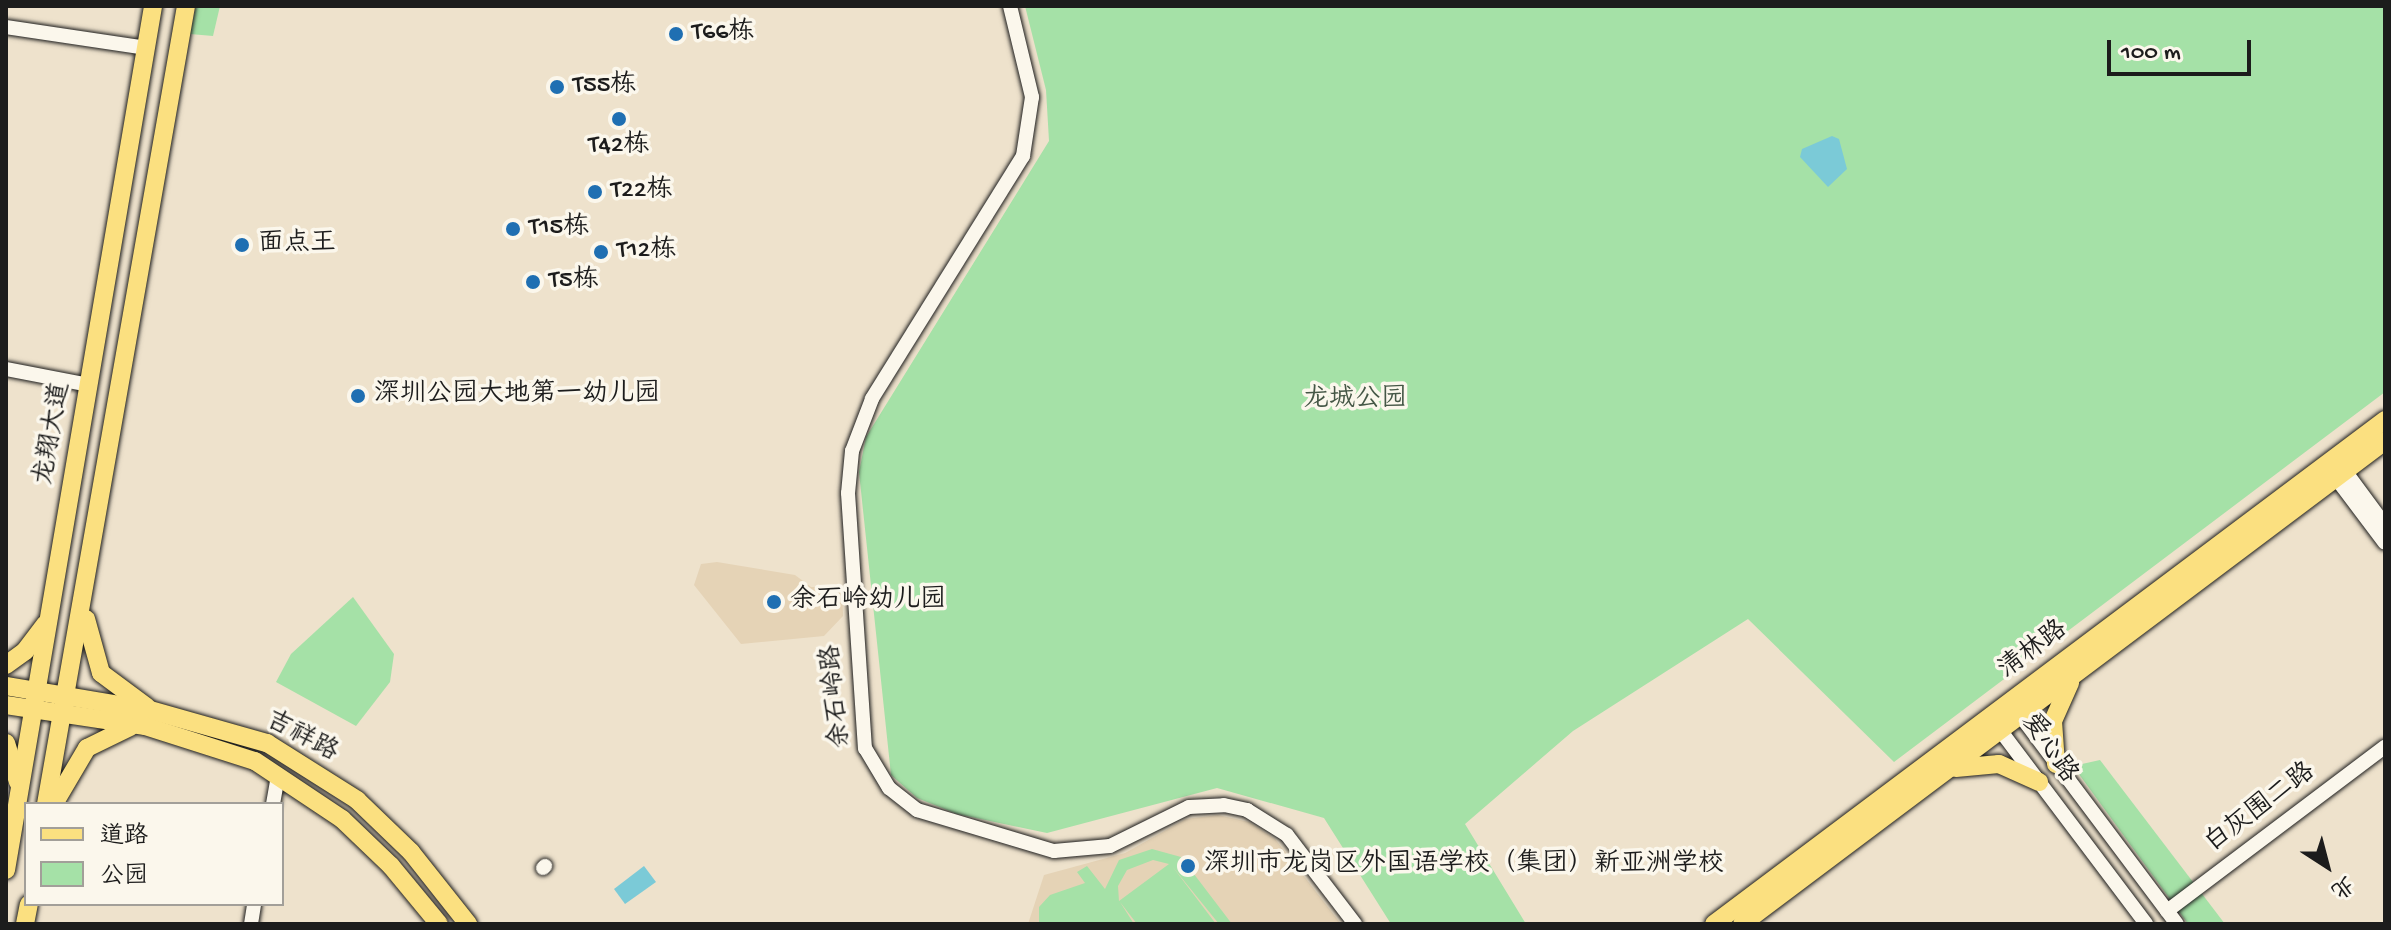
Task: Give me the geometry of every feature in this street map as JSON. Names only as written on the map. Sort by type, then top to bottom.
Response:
[{"type":"main road","name":"龙翔大道","points":[[6,870],[153,6]]},
{"type":"main road","points":[[46,802],[186,6]]},
{"type":"main road","name":"清林路","points":[[1714,924],[2385,420]]},
{"type":"main road","name":"清林路","points":[[1742,924],[2385,441]]},
{"type":"main road","points":[[6,665],[36,639],[53,594]]},
{"type":"main road","points":[[55,802],[87,748],[114,731],[148,718],[101,673],[89,641],[84,600]]},
{"type":"main road","points":[[2056,764],[2053,721],[2067,687],[2081,669]]},
{"type":"main road","name":"吉祥路","points":[[6,686],[35,701],[148,718],[267,743],[357,800],[411,852],[468,924]]},
{"type":"main road","name":"吉祥路","points":[[6,705],[35,701]]},
{"type":"main road","name":"吉祥路","points":[[148,718],[255,761],[342,819],[391,866],[439,924]]},
{"type":"main road","points":[[6,743],[19,797]]},
{"type":"main road","points":[[1942,773],[1963,765],[1999,764],[2039,782]]},
{"type":"street","name":"余石岭路","points":[[1010,6],[1032,97],[1023,156],[872,399],[852,451],[848,493],[865,748],[882,779],[917,810],[1054,851],[1110,846],[1189,807],[1224,805],[1247,810],[1287,835],[1355,924]]},
{"type":"street","points":[[6,27],[146,48]]},
{"type":"street","points":[[6,369],[89,385]]},
{"type":"street","points":[[2340,475],[2385,525]]},
{"type":"street","points":[[2340,475],[2385,543]]},
{"type":"street","name":"爱心路","points":[[2145,924],[2000,730],[1999,710],[2020,715],[2177,924]]},
{"type":"street","name":"白灰围二路","points":[[2167,911],[2385,747]]},
{"type":"street","points":[[273,802],[278,776]]},
{"type":"shaded area","name":"余石岭幼儿园","points":[[717,562],[795,575],[811,587],[842,587],[843,616],[824,636],[741,644],[694,585],[701,564]]},
{"type":"shaded area","name":"深圳市龙岗区外国语学校（集团）新亚洲学校","points":[[1218,815],[1249,822],[1275,839],[1341,924],[1028,924],[1044,875],[1125,853],[1186,819]]},
{"type":"green space","points":[[196,6],[220,6],[213,36],[190,34]]},
{"type":"green space","name":"龙城公园","points":[[1025,6],[2385,6],[2385,392],[1894,762],[1748,619],[1573,731],[1465,824],[1526,924],[1391,924],[1324,818],[1217,788],[1047,833],[957,814],[917,798],[891,775],[859,472],[866,437],[1049,141],[1046,90]]},
{"type":"green space","points":[[353,597],[394,654],[390,682],[356,726],[276,682],[291,654]]},
{"type":"green space","points":[[2100,760],[2225,924],[2188,924],[2073,766]]},
{"type":"green space","points":[[1152,849],[1181,857],[1232,924],[1219,924],[1172,866],[1216,924],[1137,924],[1120,902],[1134,924],[1039,924],[1039,907],[1050,895],[1085,883],[1077,872],[1087,866],[1105,889],[1119,860]],"holes":[[[1153,860],[1169,864],[1119,901],[1118,886],[1127,870]]]},
{"type":"water","points":[[1832,136],[1839,139],[1847,169],[1828,187],[1800,157],[1802,149]]},
{"type":"water","points":[[644,866],[656,882],[625,904],[614,889]]},
{"type":"place","name":"T66栋","points":[[676,34]]},
{"type":"place","name":"T55栋","points":[[557,87]]},
{"type":"place","name":"T42栋","points":[[619,119]]},
{"type":"place","name":"T22栋","points":[[595,192]]},
{"type":"place","name":"T15栋","points":[[513,229]]},
{"type":"place","name":"面点王","points":[[242,245]]},
{"type":"place","name":"T12栋","points":[[601,252]]},
{"type":"place","name":"T5栋","points":[[533,282]]},
{"type":"place","name":"深圳公园大地第一幼儿园","points":[[358,396]]},
{"type":"place","name":"余石岭幼儿园","points":[[774,602]]},
{"type":"place","name":"深圳市龙岗区外国语学校（集团）新亚洲学校","points":[[1188,866]]}]
